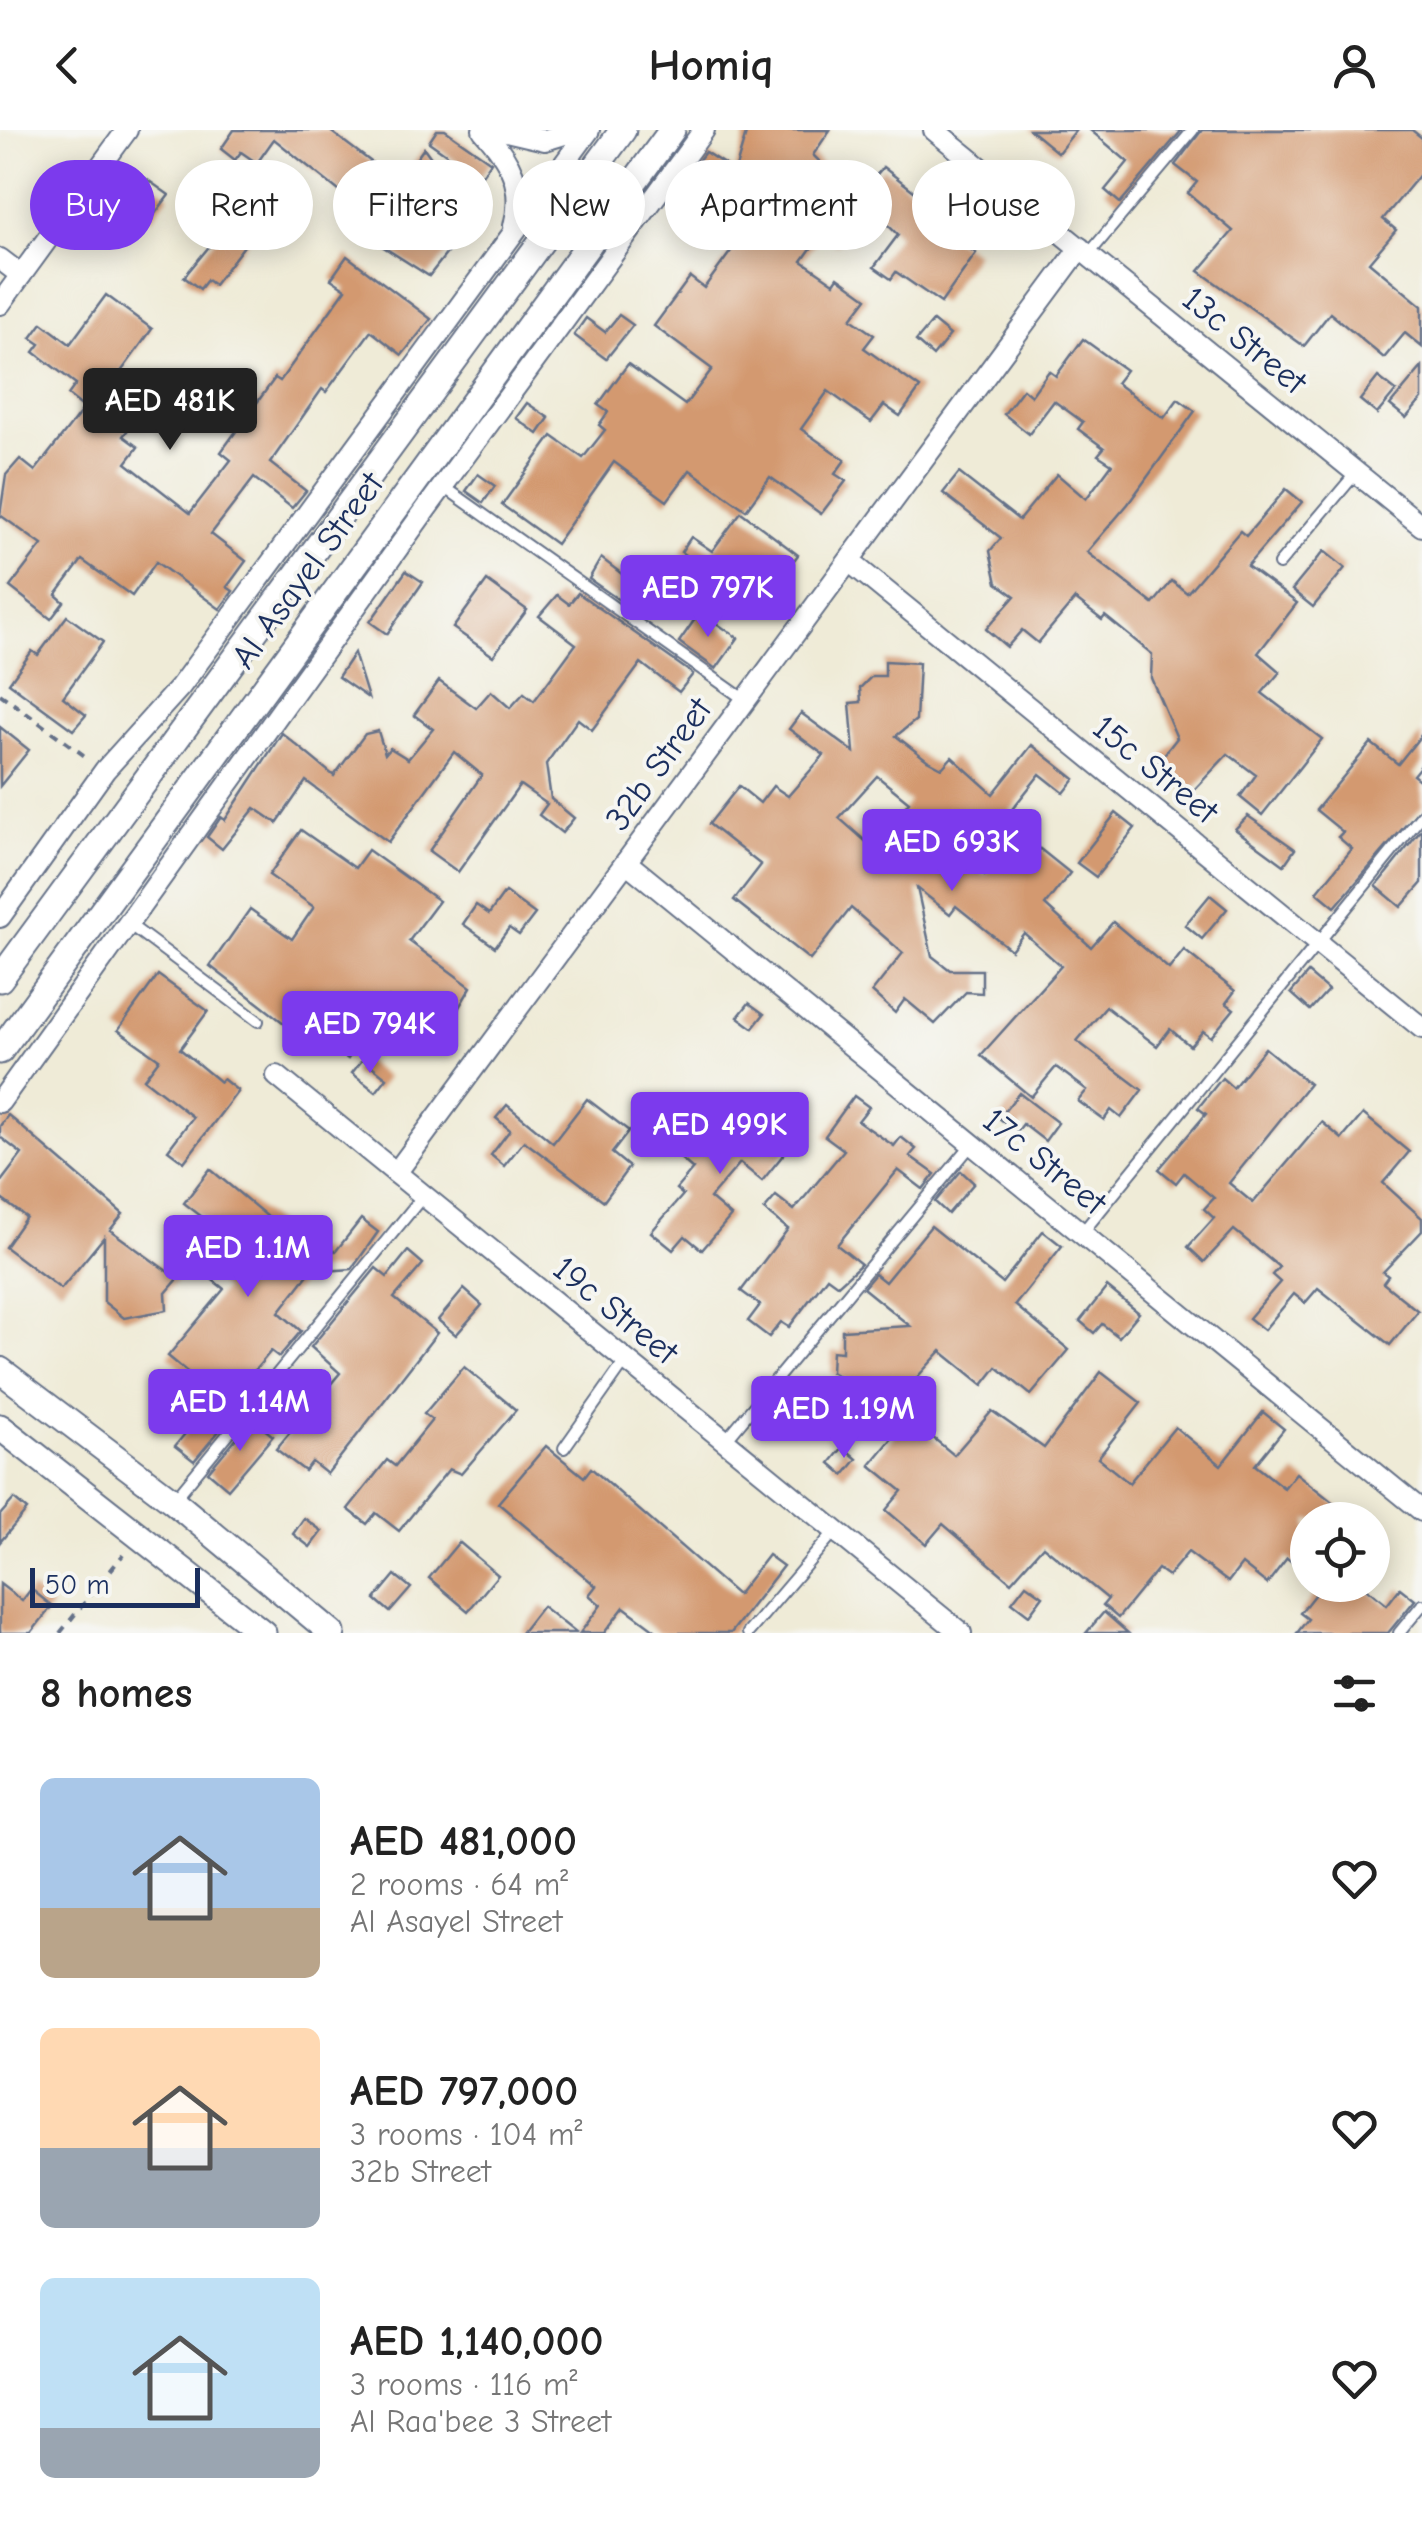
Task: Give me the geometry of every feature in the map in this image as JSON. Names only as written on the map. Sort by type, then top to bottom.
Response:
[{"type":"street","points":[[0,304],[127,130]]},
{"type":"street","points":[[483,130],[515,175],[517,216],[508,242]]},
{"type":"street","points":[[502,130],[544,140],[578,130]]},
{"type":"street","points":[[0,917],[105,770],[302,544],[508,242],[590,130]]},
{"type":"street","name":"Al Asayel Street","points":[[0,979],[302,544],[623,130]]},
{"type":"street","name":"Al Asayel Street","points":[[0,1052],[415,502],[672,130]]},
{"type":"street","points":[[0,1102],[130,924],[415,502],[443,486],[704,130]]},
{"type":"street","name":"13c Street","points":[[934,130],[1422,526]]},
{"type":"street","name":"32b Street","points":[[396,1174],[849,560],[1084,251]]},
{"type":"street","points":[[0,260],[21,274]]},
{"type":"street","name":"15c Street","points":[[849,560],[1422,1028]]},
{"type":"street","name":"17c Street","points":[[626,862],[1422,1511]]},
{"type":"street","name":"19c Street","points":[[276,1076],[961,1633]]},
{"type":"street","points":[[0,1370],[174,1501],[332,1633]]},
{"type":"street","points":[[0,1427],[263,1633]]},
{"type":"lane","points":[[1084,251],[1194,130]]},
{"type":"lane","points":[[1279,564],[1357,472]]},
{"type":"lane","points":[[443,486],[746,700]]},
{"type":"lane","points":[[1082,1234],[1422,815]]},
{"type":"lane","points":[[130,924],[258,1020]]},
{"type":"lane","points":[[725,1441],[972,1144]]},
{"type":"lane","points":[[174,1501],[424,1196]]},
{"type":"lane","points":[[564,1448],[626,1360]]},
{"type":"lane","points":[[748,1633],[836,1531]]},
{"type":"lane","points":[[1399,1633],[1422,1605]]},
{"type":"path","points":[[0,694],[105,770]]},
{"type":"path","points":[[60,1633],[137,1538]]},
{"type":"building","points":[[234,130],[329,130],[369,160],[333,160],[333,186],[313,170],[313,160],[300,160],[274,139],[259,160],[241,152],[235,160],[221,149]]},
{"type":"building","points":[[437,130],[445,130],[488,160],[454,160],[429,142]]},
{"type":"building","points":[[747,130],[830,130],[813,155],[818,160],[738,160]]},
{"type":"building","points":[[1030,130],[1076,130],[1058,153]]},
{"type":"building","points":[[1090,130],[1182,130],[1120,203],[1105,190],[1128,162]]},
{"type":"building","points":[[1202,130],[1412,130],[1422,138],[1422,172],[1383,219],[1396,230],[1369,262],[1422,306],[1422,347],[1405,333],[1384,358],[1330,313],[1304,346],[1199,271],[1233,231],[1188,193],[1197,182],[1175,165]]},
{"type":"building","points":[[424,148],[433,160],[415,160]]},
{"type":"building","points":[[705,152],[718,160],[699,160]]},
{"type":"building","points":[[892,174],[912,190],[912,250],[976,253],[941,303],[896,272],[891,279],[874,267],[887,250],[892,250],[898,235],[892,229]]},
{"type":"building","points":[[155,185],[169,195],[155,214]]},
{"type":"building","points":[[206,250],[241,250],[214,285],[207,280],[200,289],[184,277]]},
{"type":"building","points":[[388,250],[449,250],[429,276]]},
{"type":"building","points":[[732,250],[810,250],[802,261],[834,283],[838,277],[867,298],[851,319],[874,335],[864,348],[920,388],[900,416],[884,405],[871,422],[828,391],[801,429],[845,460],[835,474],[846,481],[821,514],[770,477],[746,510],[690,470],[667,501],[614,462],[556,544],[502,505],[552,436],[583,458],[605,430],[599,425],[608,412],[598,405],[628,364],[685,405],[712,369],[654,326],[690,277],[704,288]]},
{"type":"building","points":[[347,256],[431,319],[402,355],[371,331],[326,392],[322,389],[270,463],[306,491],[292,508],[254,478],[211,534],[246,561],[227,587],[233,591],[220,609],[156,562],[132,596],[82,560],[56,595],[64,602],[51,619],[10,587],[42,545],[0,515],[6,475],[20,459],[35,471],[84,408],[68,395],[76,384],[34,352],[40,344],[31,338],[42,323],[70,344],[106,295],[152,329],[110,387],[142,412],[123,436],[138,447],[126,463],[190,513],[231,460],[221,452],[275,378],[280,381],[346,289],[331,279]]},
{"type":"building","points":[[619,315],[633,325],[606,359],[574,335],[586,318],[605,332]]},
{"type":"building","points":[[933,321],[950,335],[933,356],[916,341]]},
{"type":"building","points":[[1083,339],[1126,370],[1116,383],[1164,418],[1178,399],[1195,411],[1128,504],[1087,552],[1153,604],[1172,581],[1187,593],[1240,531],[1246,536],[1286,489],[1302,502],[1247,566],[1297,603],[1258,653],[1280,672],[1262,693],[1322,739],[1262,815],[1240,797],[1256,775],[1228,754],[1190,794],[1155,766],[1177,738],[1151,678],[1152,654],[1105,616],[1102,620],[1075,599],[1038,643],[1022,630],[1007,647],[986,629],[1015,596],[997,583],[990,551],[1001,538],[943,493],[959,473],[1019,520],[1057,474],[1086,499],[1112,464],[1098,455],[1104,448],[1078,429],[1083,422],[1054,401],[1029,434],[1004,414],[1023,389],[1031,396],[1049,371],[1056,376]]},
{"type":"building","points":[[1422,367],[1422,399],[1406,418],[1390,405]]},
{"type":"building","points":[[1378,377],[1396,391],[1377,414],[1360,400]]},
{"type":"building","points":[[527,403],[549,418],[538,434],[516,418]]},
{"type":"building","points":[[478,474],[495,486],[483,503],[466,491]]},
{"type":"building","points":[[741,512],[798,555],[762,601],[732,580],[709,615],[672,590],[692,560],[681,552],[691,537],[712,551]]},
{"type":"building","points":[[1324,551],[1345,568],[1313,607],[1292,590]]},
{"type":"building","points":[[601,558],[652,597],[639,614],[589,579]]},
{"type":"building","points":[[406,571],[423,582],[387,634],[370,622]]},
{"type":"building","points":[[487,581],[527,610],[493,656],[453,628]]},
{"type":"building","points":[[578,593],[693,674],[679,692],[641,663],[592,730],[578,719],[546,764],[551,799],[574,818],[562,833],[539,815],[547,804],[520,785],[458,872],[429,851],[482,775],[454,752],[388,842],[306,781],[277,823],[255,808],[222,849],[207,837],[221,817],[225,820],[282,733],[334,776],[365,734],[378,731],[385,754],[390,748],[408,759],[433,729],[414,715],[439,681],[476,708],[491,691],[510,708],[524,693],[534,701],[576,644],[539,616],[557,595],[569,604]]},
{"type":"building","points":[[700,612],[738,638],[716,669],[679,642]]},
{"type":"building","points":[[67,616],[103,642],[63,697],[86,715],[73,730],[9,683],[32,651],[38,655]]},
{"type":"building","points":[[354,653],[368,698],[338,677]]},
{"type":"building","points":[[885,661],[919,663],[916,720],[896,736],[927,760],[942,768],[952,757],[993,794],[1032,745],[1075,779],[1064,793],[1040,774],[994,832],[967,812],[947,845],[985,875],[1019,832],[1070,873],[1045,905],[1091,947],[1113,922],[1169,969],[1184,950],[1235,991],[1226,1003],[1234,1009],[1211,1037],[1203,1031],[1190,1046],[1170,1029],[1157,1046],[1106,1007],[1077,1041],[1142,1090],[1121,1118],[1111,1110],[1104,1120],[1078,1101],[1087,1090],[1056,1067],[1031,1097],[981,1055],[1061,966],[1024,933],[1011,950],[956,906],[950,914],[917,888],[932,956],[950,970],[982,970],[982,993],[966,992],[935,1024],[905,999],[895,1013],[872,992],[903,953],[851,908],[810,960],[734,900],[761,865],[709,824],[739,786],[760,803],[773,786],[788,796],[824,755],[789,729],[801,713],[854,752],[850,703],[861,702],[860,688],[872,676],[885,676]],"holes":[[[877,776],[909,802],[872,847],[839,818]]]},
{"type":"building","points":[[0,727],[29,750],[0,786]]},
{"type":"building","points":[[1422,734],[1422,764],[1413,775],[1422,782],[1422,806],[1335,907],[1317,892],[1352,849],[1338,837],[1343,832],[1316,810],[1371,743],[1398,764]]},
{"type":"building","points":[[1116,813],[1135,828],[1096,877],[1077,863]]},
{"type":"building","points":[[1248,816],[1295,849],[1284,865],[1235,829]]},
{"type":"building","points":[[1422,829],[1422,883],[1401,907],[1376,886]]},
{"type":"building","points":[[301,830],[355,868],[368,850],[439,901],[409,941],[471,987],[442,1036],[389,998],[348,1059],[297,1025],[293,1030],[210,966],[250,909],[292,939],[314,907],[269,875]]},
{"type":"building","points":[[505,892],[535,914],[519,935],[509,928],[495,947],[463,924],[476,905],[489,914]]},
{"type":"building","points":[[1210,895],[1227,909],[1202,939],[1185,925]]},
{"type":"building","points":[[1308,973],[1328,990],[1310,1010],[1291,993]]},
{"type":"building","points":[[158,975],[208,1011],[180,1049],[220,1082],[223,1079],[238,1091],[184,1162],[168,1150],[193,1117],[144,1079],[159,1059],[118,1030]]},
{"type":"building","points":[[749,1003],[764,1014],[753,1028],[738,1017]]},
{"type":"building","points":[[1265,1048],[1309,1084],[1229,1183],[1253,1203],[1322,1122],[1342,1139],[1363,1114],[1409,1152],[1383,1183],[1422,1218],[1422,1231],[1383,1272],[1388,1276],[1383,1283],[1418,1311],[1390,1345],[1318,1288],[1305,1303],[1294,1294],[1264,1330],[1249,1318],[1280,1282],[1272,1275],[1279,1267],[1234,1230],[1204,1262],[1188,1247],[1214,1218],[1204,1209],[1214,1198],[1184,1173],[1176,1183],[1159,1169],[1206,1114],[1198,1108],[1222,1078],[1233,1088]]},
{"type":"building","points":[[363,1059],[387,1078],[376,1092],[352,1073]]},
{"type":"building","points":[[1019,1093],[1058,1123],[1045,1141],[1023,1124],[1017,1132],[999,1118]]},
{"type":"building","points":[[854,1096],[869,1107],[858,1121],[894,1146],[901,1137],[916,1149],[910,1156],[935,1174],[923,1189],[898,1170],[837,1245],[861,1264],[838,1285],[827,1277],[789,1327],[781,1322],[769,1337],[748,1321],[760,1305],[741,1291],[788,1229],[764,1210],[776,1196],[794,1210],[844,1150],[825,1136]]},
{"type":"building","points":[[587,1099],[629,1131],[612,1153],[629,1167],[604,1201],[524,1141],[504,1166],[491,1155],[510,1130],[496,1118],[507,1105],[553,1143]]},
{"type":"building","points":[[756,1107],[796,1139],[762,1181],[740,1163],[710,1198],[731,1216],[702,1250],[685,1236],[673,1250],[651,1232],[683,1195],[676,1189],[693,1169],[678,1156],[693,1138],[708,1149],[724,1129],[733,1136]]},
{"type":"building","points":[[8,1115],[123,1214],[110,1230],[178,1279],[166,1293],[167,1310],[124,1318],[104,1302],[104,1237],[61,1289],[5,1247],[26,1217],[0,1198],[0,1183],[22,1154],[0,1137],[0,1126]]},
{"type":"building","points":[[210,1169],[308,1250],[336,1251],[361,1219],[378,1232],[352,1269],[310,1272],[279,1312],[301,1331],[279,1357],[271,1351],[230,1400],[239,1407],[194,1461],[175,1446],[216,1396],[168,1356],[224,1289],[209,1277],[236,1243],[184,1203]]},
{"type":"building","points":[[961,1171],[974,1183],[948,1214],[935,1202]]},
{"type":"building","points":[[931,1226],[1002,1283],[1043,1231],[1062,1246],[1015,1305],[1069,1350],[1031,1395],[997,1367],[983,1385],[941,1351],[890,1407],[831,1372],[832,1351],[842,1352],[842,1330],[910,1326],[863,1288],[875,1274],[885,1282]]},
{"type":"building","points":[[408,1251],[423,1264],[394,1298],[437,1333],[327,1474],[312,1462],[305,1471],[276,1449],[340,1373],[311,1347],[376,1268],[387,1277]]},
{"type":"building","points":[[1107,1287],[1139,1313],[1119,1337],[1102,1324],[1094,1333],[1080,1321]]},
{"type":"building","points":[[464,1289],[482,1305],[456,1335],[438,1320]]},
{"type":"building","points":[[464,1367],[516,1410],[461,1474],[449,1469],[399,1531],[376,1513],[367,1524],[348,1509],[387,1460],[395,1466],[432,1420],[424,1414]]},
{"type":"building","points":[[1101,1372],[1141,1403],[1098,1458],[1129,1483],[1175,1427],[1221,1465],[1263,1412],[1284,1429],[1255,1465],[1284,1488],[1296,1473],[1332,1502],[1290,1502],[1290,1560],[1287,1558],[1267,1584],[1242,1564],[1228,1582],[1188,1552],[1168,1576],[1158,1569],[1118,1618],[1103,1605],[1108,1599],[1043,1546],[1011,1582],[943,1524],[926,1544],[886,1510],[902,1491],[870,1465],[909,1418],[954,1455],[992,1411],[1044,1448]]},
{"type":"building","points":[[252,1419],[273,1436],[228,1489],[208,1472]]},
{"type":"building","points":[[546,1446],[584,1477],[591,1468],[737,1595],[768,1555],[783,1566],[731,1633],[659,1633],[624,1607],[604,1633],[580,1633],[601,1605],[589,1595],[596,1586],[498,1503]]},
{"type":"building","points":[[843,1447],[857,1459],[844,1475],[830,1463]]},
{"type":"building","points":[[14,1499],[27,1510],[0,1542],[0,1515]]},
{"type":"building","points":[[304,1518],[322,1531],[310,1547],[293,1534]]},
{"type":"building","points":[[459,1542],[498,1575],[468,1611],[429,1578]]},
{"type":"building","points":[[395,1575],[411,1588],[390,1612],[375,1599]]},
{"type":"building","points":[[0,1584],[22,1601],[31,1589],[52,1606],[31,1633],[0,1633]]},
{"type":"building","points":[[1026,1584],[1043,1596],[1029,1615],[1012,1602]]},
{"type":"building","points":[[1400,1588],[1415,1600],[1388,1633],[1297,1633],[1308,1619],[1300,1613],[1309,1602],[1387,1605]]},
{"type":"building","points":[[542,1606],[576,1633],[521,1633]]},
{"type":"building","points":[[1104,1612],[1128,1633],[1086,1633]]}]
